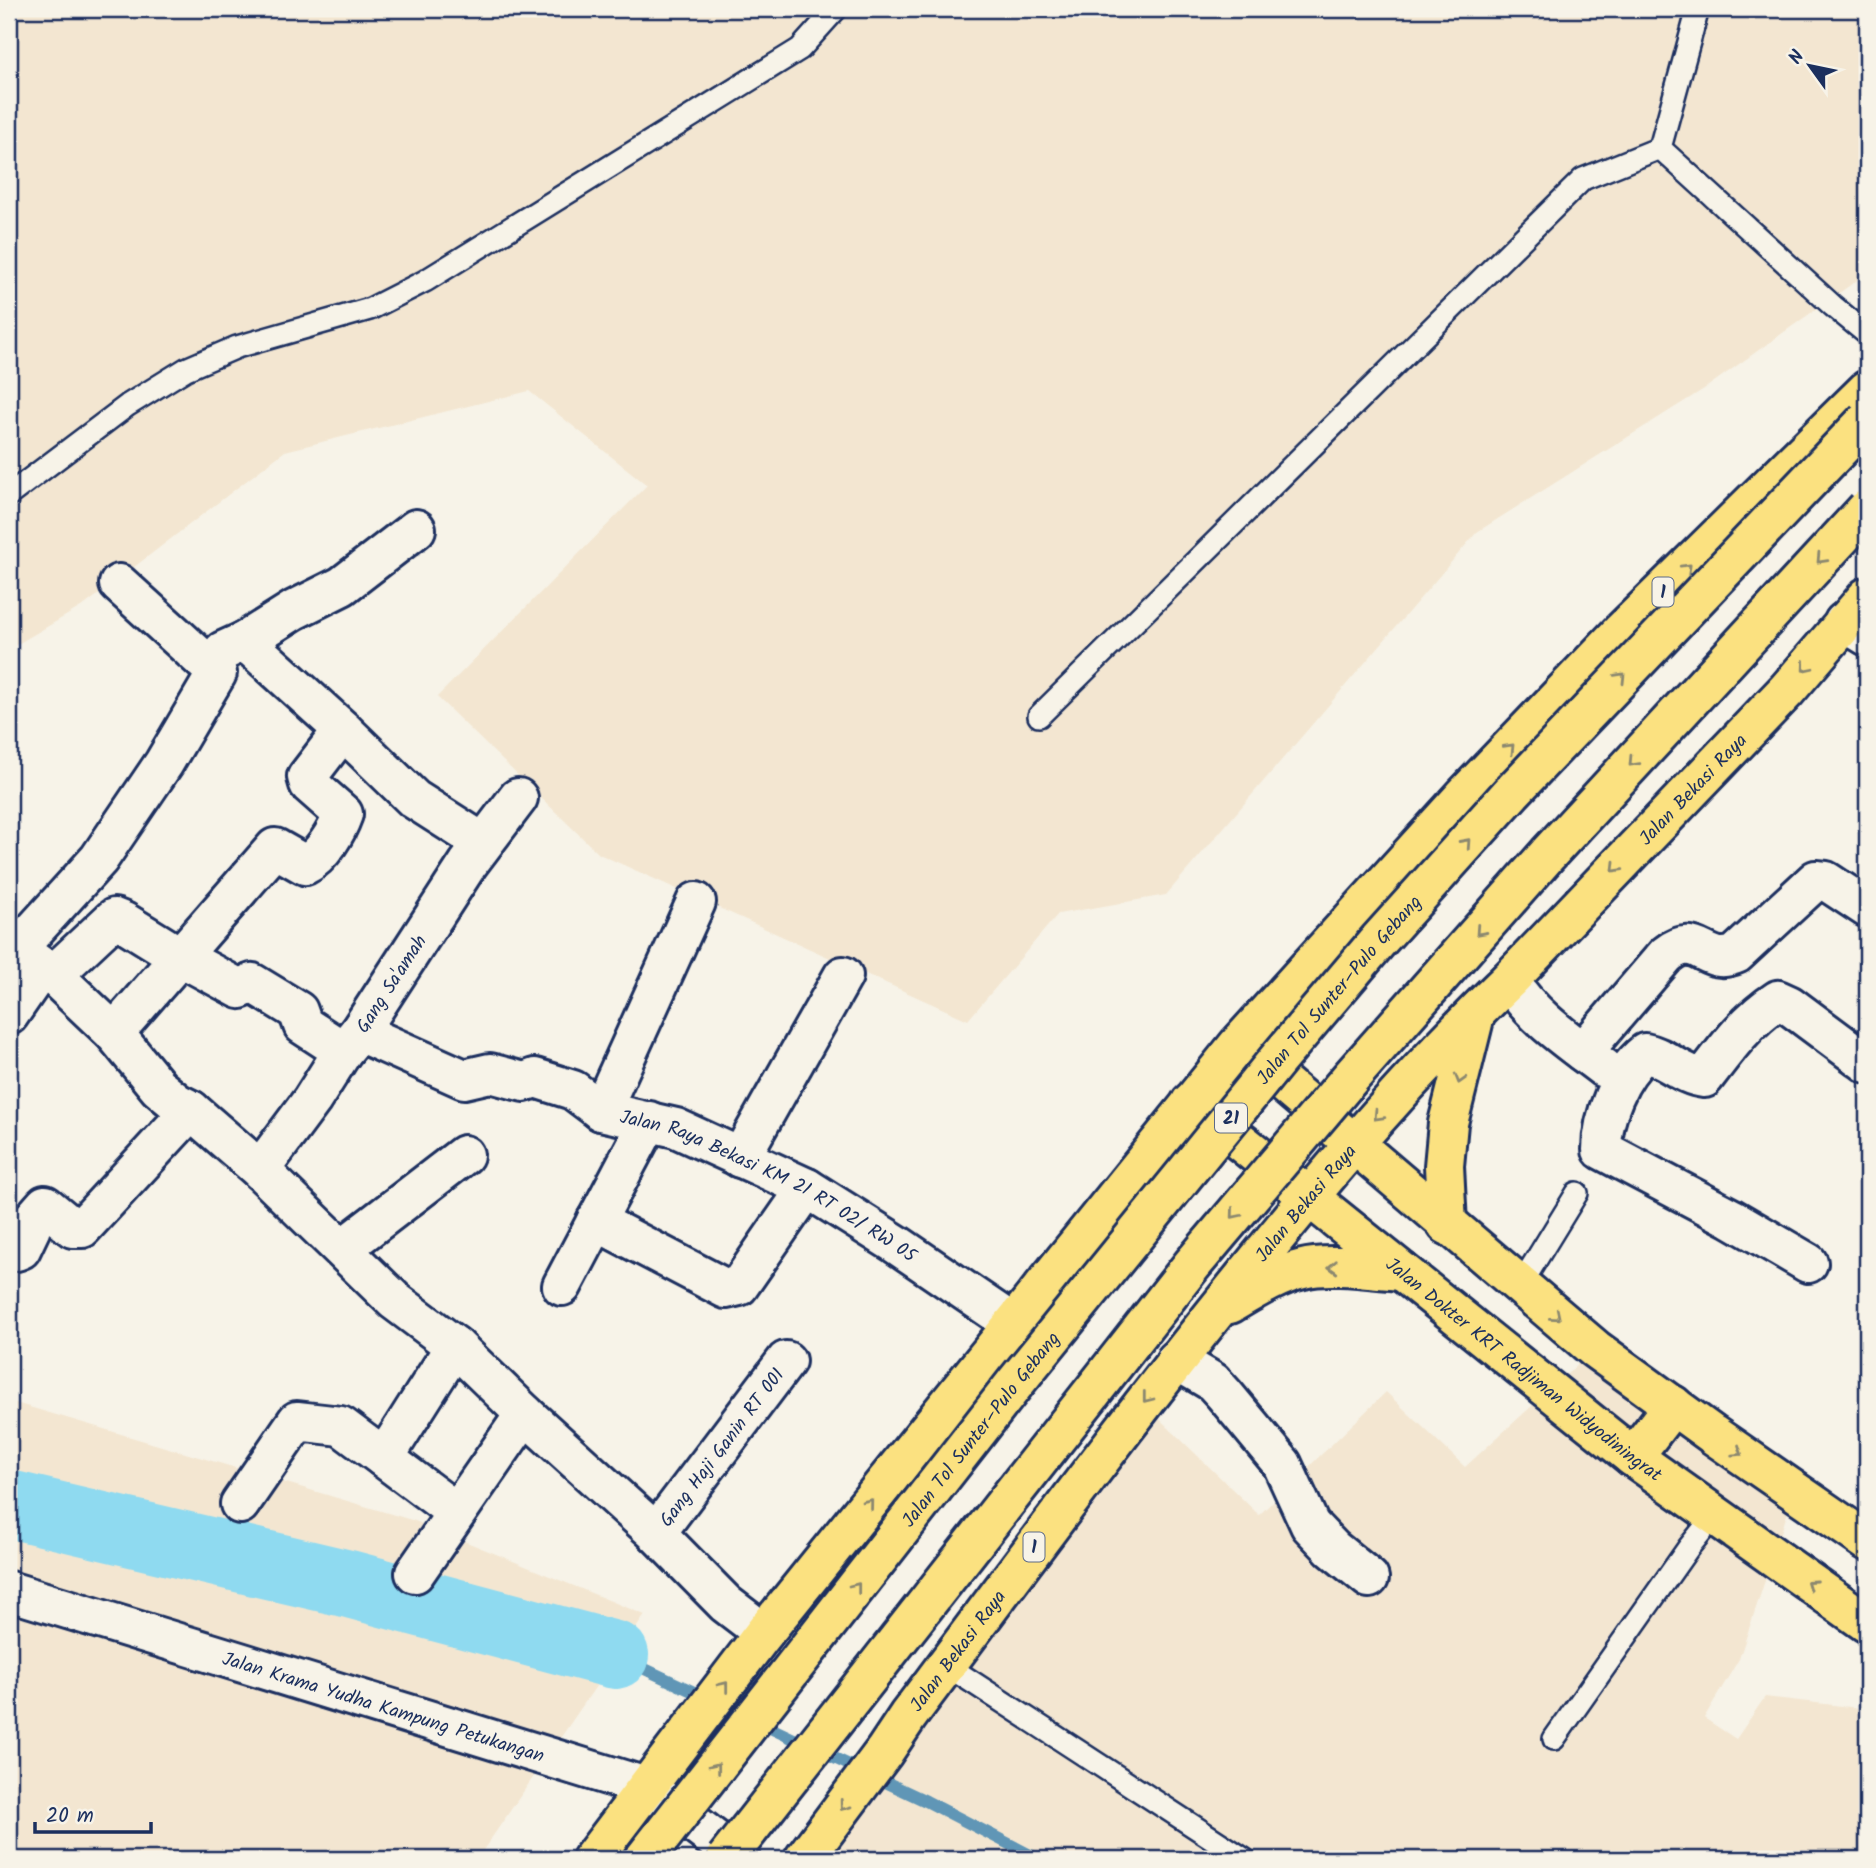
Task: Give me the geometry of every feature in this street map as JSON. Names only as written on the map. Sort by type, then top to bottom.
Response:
[{"type":"main road","name":"1","points":[[592,1859],[757,1643],[1012,1323],[1200,1110],[1463,797],[1622,631],[1867,390]]},
{"type":"main road","name":"Jalan Tol Sunter–Pulo Gebang","points":[[644,1859],[1016,1382],[1278,1059],[1378,941],[1512,792],[1867,420]]},
{"type":"main road","points":[[726,1859],[1192,1265],[1351,1077],[1548,854],[1867,509]]},
{"type":"main road","name":"Jalan Bekasi Raya","points":[[804,1859],[946,1665],[1182,1352],[1353,1144],[1475,1013],[1860,618]]},
{"type":"main road","points":[[1447,1225],[1444,1166],[1448,1123],[1475,1013]]},
{"type":"main road","points":[[1247,1053],[1595,1349],[1867,1541]]},
{"type":"main road","name":"1","points":[[950,1403],[1019,1351],[1200,1110]]},
{"type":"main road","name":"Jalan Dokter KRT Radjiman Widyodiningrat","points":[[1200,1110],[1633,1457],[1867,1623]]},
{"type":"main road","points":[[1182,1352],[1222,1309],[1254,1289],[1304,1268],[1350,1267],[1401,1271]]},
{"type":"main road","points":[[1633,1457],[1673,1405]]},
{"type":"street","points":[[203,662],[342,586],[416,529]]},
{"type":"street","points":[[9,1015],[30,959],[164,763],[217,673],[118,584]]},
{"type":"street","points":[[245,641],[414,799],[483,843]]},
{"type":"street","points":[[114,1033],[275,849],[305,865],[312,862],[339,826],[343,814],[309,783],[307,777],[343,730]]},
{"type":"street","name":"Gang Sa'amah","points":[[260,1170],[312,1100],[483,843],[518,799]]},
{"type":"street","points":[[1583,1052],[1666,955],[1677,946],[1689,944],[1716,957],[1727,958],[1736,954],[1816,880],[1826,881],[1867,908]]},
{"type":"street","points":[[601,1111],[696,902]]},
{"type":"street","points":[[30,959],[114,918],[179,956]]},
{"type":"street","name":"Jalan Raya Bekasi KM 21 RT 02/ RW 05","points":[[179,956],[240,989],[252,983],[299,1011],[303,1026],[464,1079],[490,1073],[524,1082],[535,1078],[573,1090],[601,1111],[676,1128],[708,1141],[807,1188],[896,1244],[1012,1323]]},
{"type":"street","points":[[30,959],[114,1033],[159,1088],[177,1103],[191,1110],[260,1170],[395,1301],[455,1346],[525,1414],[656,1533],[726,1604],[757,1643]]},
{"type":"street","points":[[740,1158],[842,976]]},
{"type":"street","points":[[1509,980],[1521,1000],[1544,1023],[1622,1082]]},
{"type":"street","points":[[1808,1263],[1731,1218],[1602,1150],[1602,1131],[1622,1082],[1636,1061],[1646,1053],[1695,1077],[1704,1077],[1735,1037],[1778,1000],[1789,1004],[1844,1047],[1866,1058]]},
{"type":"street","points":[[9,1247],[16,1251],[21,1249],[31,1228],[30,1222],[45,1205],[73,1228],[82,1228],[191,1110]]},
{"type":"street","points":[[562,1286],[649,1121]]},
{"type":"street","points":[[343,1248],[464,1156]]},
{"type":"street","points":[[596,1221],[726,1289],[739,1286],[807,1188]]},
{"type":"street","points":[[384,1458],[455,1346]]},
{"type":"street","points":[[1182,1352],[1224,1394],[1282,1464],[1310,1525],[1333,1549],[1369,1578]]},
{"type":"street","name":"Gang Haji Ganin RT 001","points":[[656,1533],[786,1361]]},
{"type":"street","points":[[415,1573],[525,1414]]},
{"type":"street","points":[[240,1504],[297,1421],[341,1426],[456,1512]]},
{"type":"street","name":"Jalan Krama Yudha Kampung Petukangan","points":[[9,1591],[656,1773],[740,1859]]},
{"type":"lane","points":[[9,495],[128,405],[186,369],[237,347],[370,309],[425,281],[800,49],[836,9]]},
{"type":"lane","points":[[1660,148],[1698,9]]},
{"type":"lane","points":[[1660,148],[1867,334]]},
{"type":"lane","points":[[1039,716],[1583,179],[1660,148]]},
{"type":"lane","points":[[1520,1286],[1577,1194]]},
{"type":"lane","points":[[1554,1739],[1689,1547],[1714,1516]]},
{"type":"lane","points":[[946,1665],[1244,1859]]},
{"type":"shaded area","points":[[9,9],[1867,9],[1867,267],[1856,281],[1704,389],[1477,532],[1166,895],[1058,914],[968,1020],[599,854],[437,697],[647,485],[529,391],[285,451],[86,604],[9,649]]},
{"type":"shaded area","points":[[1602,1342],[1800,1475],[1739,1659],[1704,1718],[1736,1739],[1765,1697],[1867,1709],[1867,1859],[804,1859],[1143,1403],[1259,1515],[1386,1392],[1465,1467]]},
{"type":"shaded area","points":[[9,1401],[415,1521],[645,1615],[477,1859],[9,1859]]},
{"type":"waterway","points":[[9,1504],[349,1584],[615,1655]]},
{"type":"waterway","points":[[615,1655],[926,1801],[1038,1859]]}]
